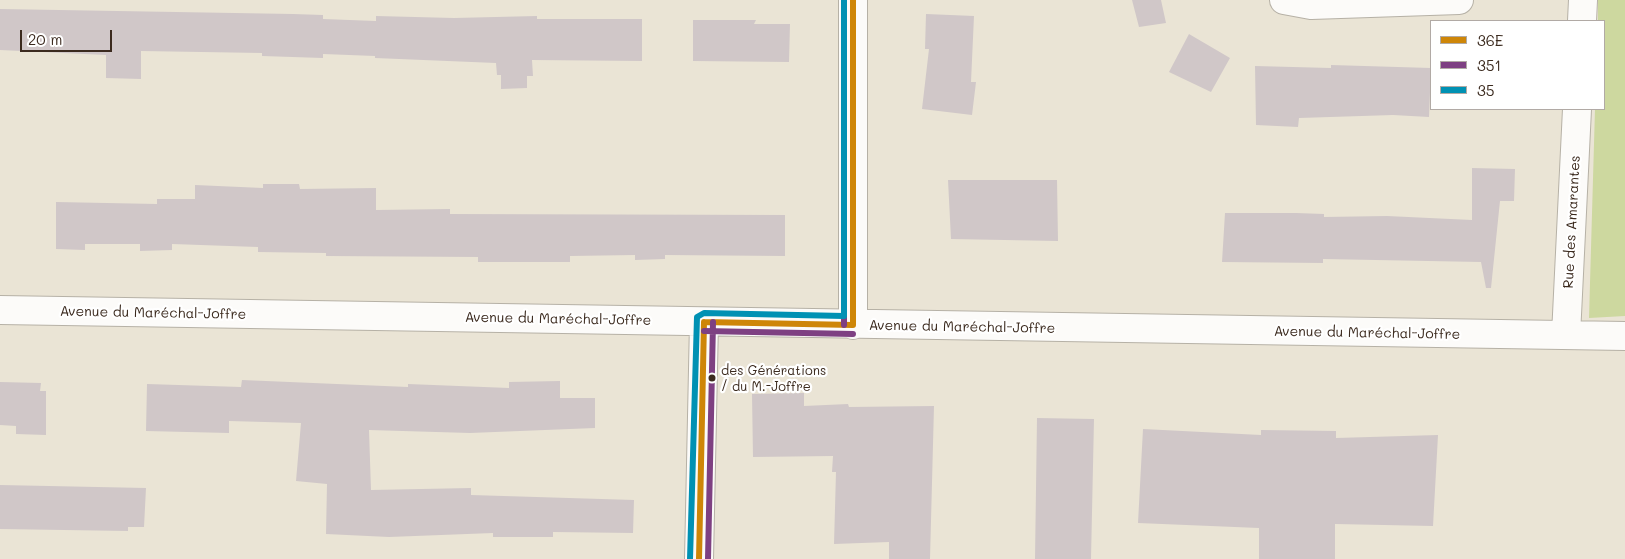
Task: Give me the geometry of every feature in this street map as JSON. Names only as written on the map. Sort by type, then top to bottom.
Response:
[{"type":"street","points":[[852,0],[853,325]]},
{"type":"street","points":[[1284,0],[1312,6],[1459,0]]},
{"type":"street","points":[[1582,20],[1583,0]]},
{"type":"street","name":"Rue des Amarantes","points":[[1566,335],[1577,110]]},
{"type":"street","name":"Avenue du Maréchal-Joffre","points":[[0,310],[1625,336]]},
{"type":"street","points":[[699,559],[704,322]]},
{"type":"green space","points":[[1598,0],[1625,0],[1625,316],[1589,318],[1595,110],[1605,110],[1605,20],[1598,20]]},
{"type":"building","points":[[1132,0],[1161,0],[1166,23],[1139,27]]},
{"type":"building","points":[[0,9],[293,14],[323,15],[323,19],[376,21],[376,16],[454,18],[537,16],[537,19],[642,19],[642,61],[532,60],[533,76],[527,76],[527,88],[501,89],[501,75],[497,75],[496,63],[323,54],[323,58],[262,56],[262,53],[141,51],[141,79],[106,78],[106,55],[0,50]]},
{"type":"building","points":[[926,14],[974,16],[971,82],[976,82],[972,115],[922,109],[929,49],[925,49]]},
{"type":"building","points":[[693,20],[756,20],[754,24],[790,24],[789,62],[693,61]]},
{"type":"building","points":[[1189,34],[1230,58],[1211,92],[1169,72]]},
{"type":"building","points":[[1331,65],[1430,68],[1429,117],[1393,115],[1299,118],[1298,127],[1256,125],[1255,66],[1331,68]]},
{"type":"building","points":[[1472,168],[1515,169],[1514,201],[1500,201],[1491,288],[1486,288],[1481,262],[1323,259],[1323,263],[1222,262],[1225,213],[1296,213],[1324,214],[1324,217],[1387,216],[1472,220]]},
{"type":"building","points":[[948,180],[1057,180],[1058,241],[951,239]]},
{"type":"building","points":[[263,184],[299,184],[300,189],[376,188],[376,210],[450,209],[450,214],[785,215],[785,256],[665,255],[665,259],[635,260],[635,255],[570,256],[570,262],[478,262],[478,257],[326,256],[326,253],[258,252],[258,247],[172,244],[172,250],[140,251],[140,244],[85,244],[85,250],[56,249],[56,202],[157,204],[157,199],[195,199],[195,185],[263,188]]},
{"type":"building","points":[[242,380],[408,387],[408,384],[509,388],[509,382],[560,381],[560,398],[595,398],[595,428],[470,433],[369,430],[371,490],[471,488],[471,495],[634,500],[633,533],[553,532],[553,537],[493,537],[493,533],[389,537],[326,534],[327,484],[296,481],[301,423],[229,421],[229,433],[146,431],[147,384],[241,387]]},
{"type":"building","points":[[0,382],[41,383],[40,391],[46,391],[46,435],[16,434],[16,426],[0,425]]},
{"type":"building","points":[[804,393],[804,406],[848,404],[849,407],[934,406],[930,559],[889,559],[889,542],[834,544],[836,472],[832,472],[833,456],[753,457],[752,394]]},
{"type":"building","points":[[1037,418],[1094,419],[1091,559],[1035,559]]},
{"type":"building","points":[[1143,429],[1261,435],[1261,430],[1336,431],[1336,438],[1438,435],[1433,526],[1335,524],[1335,559],[1259,559],[1259,528],[1138,523]]},
{"type":"building","points":[[0,485],[146,488],[144,527],[128,527],[128,531],[0,529]]},
{"type":"transit line","name":"351","points":[[844,0],[844,325]]},
{"type":"transit line","name":"35","points":[[690,559],[697,317],[704,313],[844,316],[844,0]]},
{"type":"transit line","name":"36E","points":[[853,0],[853,325]]},
{"type":"transit line","name":"36E","points":[[704,322],[853,325]]},
{"type":"transit line","name":"36E","points":[[699,559],[704,322]]},
{"type":"transit line","name":"351","points":[[708,559],[713,322]]},
{"type":"transit line","name":"351","points":[[704,331],[853,334]]},
{"type":"place","name":"des Générations / du M.-Joffre","points":[[712,378]]}]
